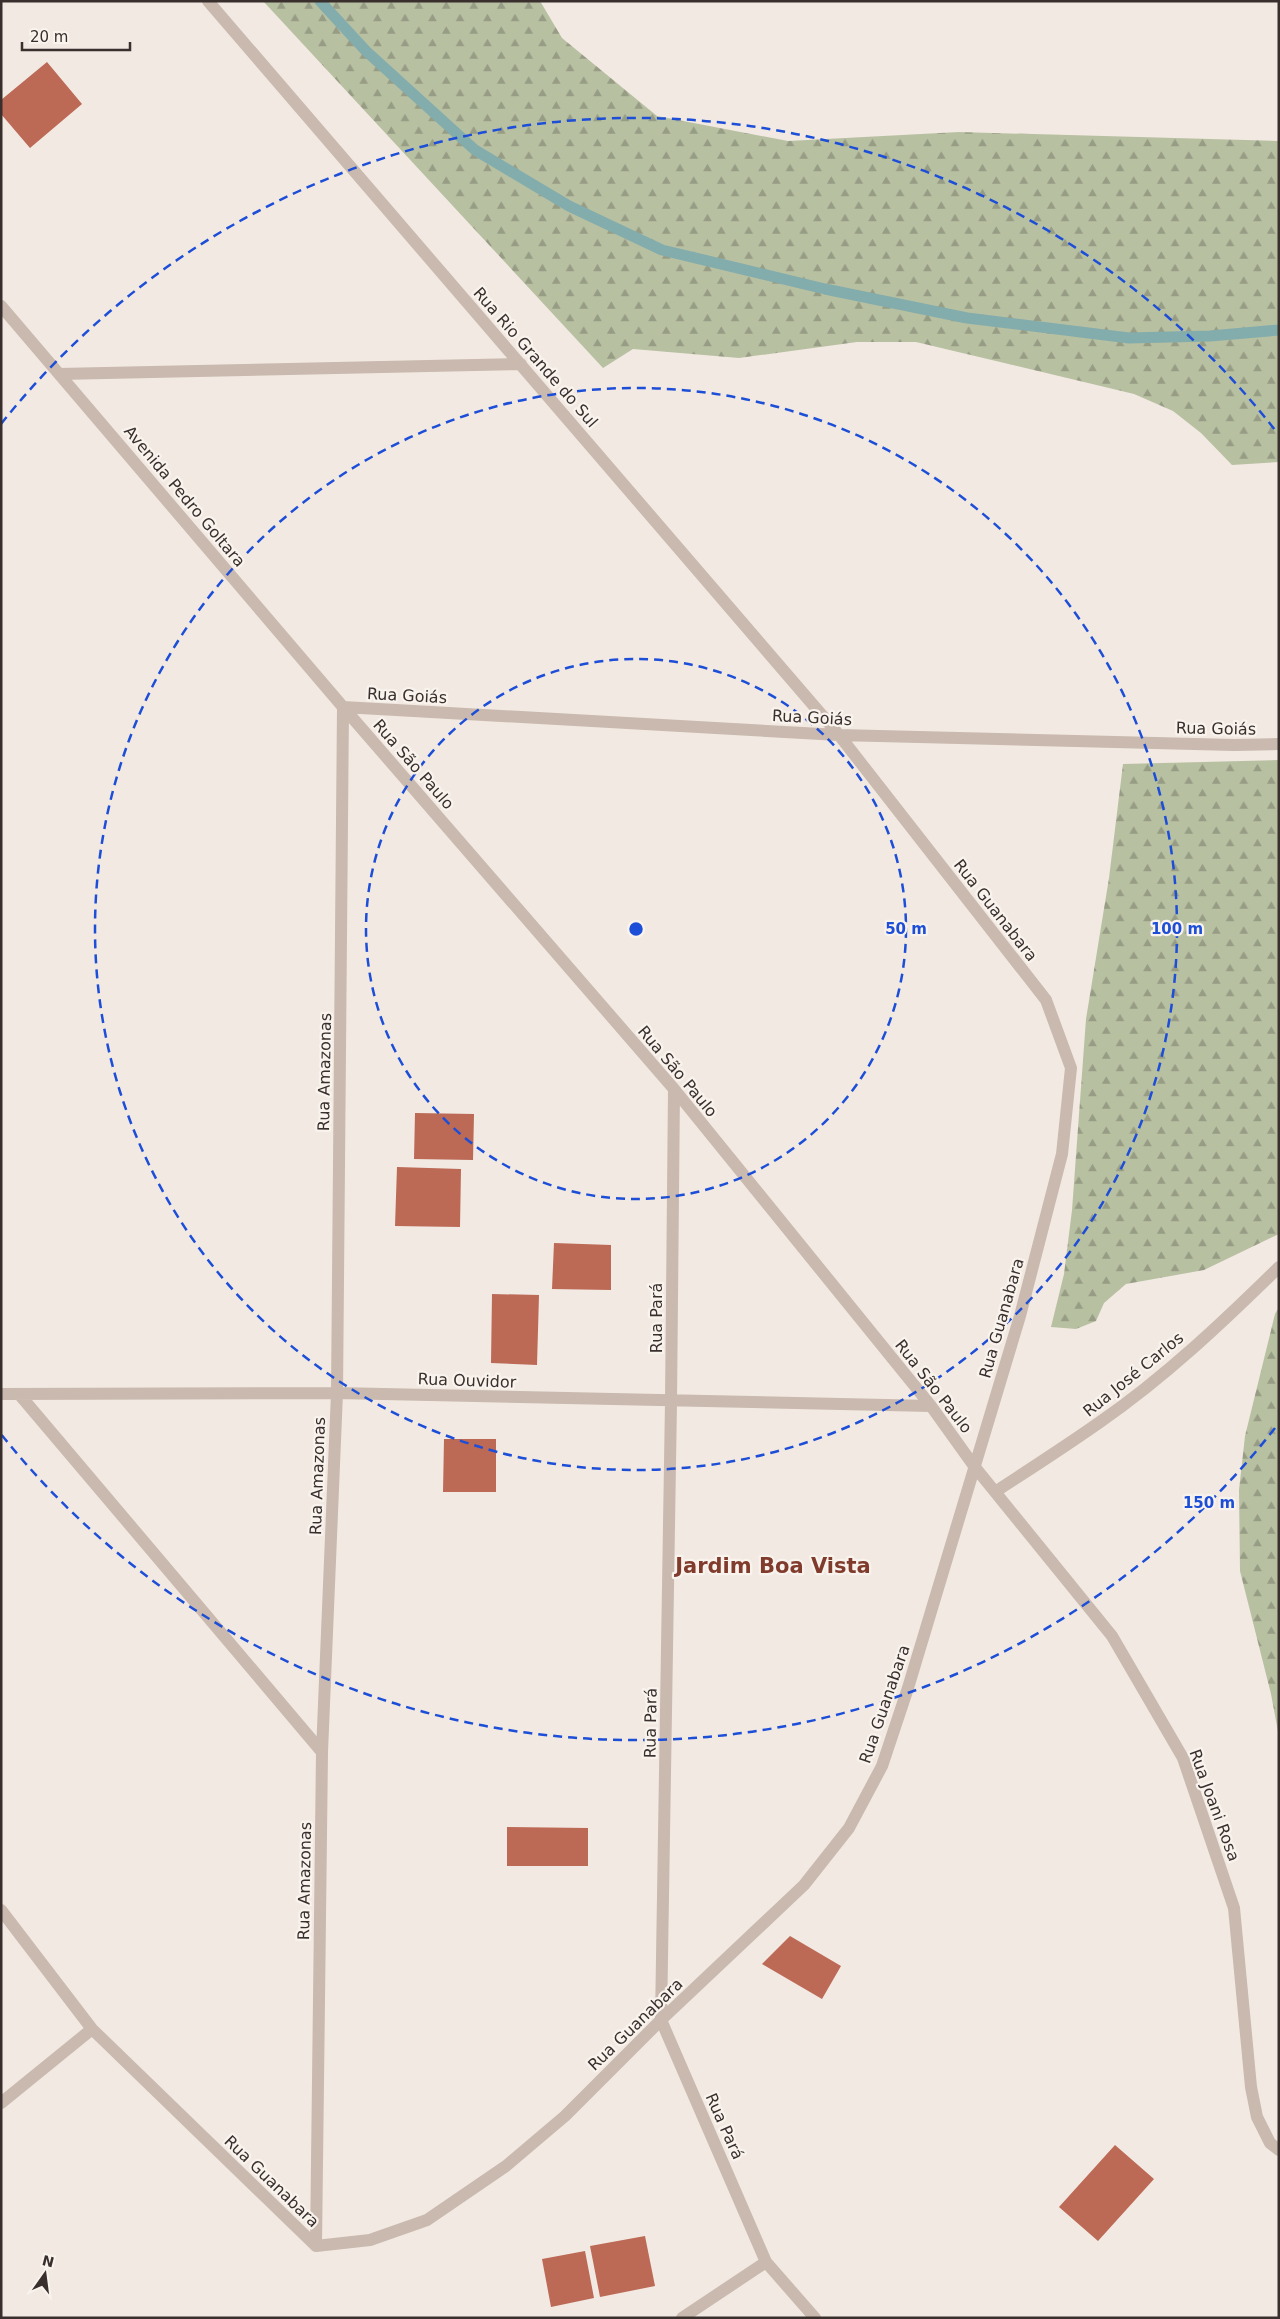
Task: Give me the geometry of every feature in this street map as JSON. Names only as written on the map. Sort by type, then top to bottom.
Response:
[{"type":"street","name":"Rua Rio Grande do Sul","points":[[208,1],[839,735]]},
{"type":"street","name":"Avenida Pedro Goltara","points":[[1,306],[344,708]]},
{"type":"street","points":[[59,374],[521,364]]},
{"type":"street","name":"Rua Goiás","points":[[344,708],[839,735],[1234,745],[1279,744]]},
{"type":"street","name":"Rua São Paulo","points":[[344,708],[674,1089],[931,1406],[974,1466]]},
{"type":"street","name":"Rua Amazonas","points":[[316,2246],[322,1752],[337,1393],[344,708]]},
{"type":"street","name":"Rua Guanabara","points":[[1,1910],[92,2029],[316,2246],[370,2240],[427,2220],[506,2166],[565,2116],[661,2020],[804,1885],[849,1828],[882,1766],[908,1688],[1020,1316],[1062,1154],[1071,1068],[1046,1000],[839,735]]},
{"type":"street","name":"Rua Pará","points":[[674,1089],[672,1402],[661,2020],[766,2262],[815,2318]]},
{"type":"street","name":"Rua José Carlos","points":[[995,1492],[1102,1421],[1229,1316],[1279,1267]]},
{"type":"street","name":"Rua Ouvidor","points":[[1,1394],[337,1393],[672,1402],[931,1406]]},
{"type":"street","points":[[19,1394],[322,1752]]},
{"type":"street","name":"Rua Joani Rosa","points":[[974,1466],[1112,1636],[1183,1758],[1234,1908],[1251,2087],[1257,2117],[1270,2143],[1279,2150]]},
{"type":"street","points":[[1,2104],[92,2029]]},
{"type":"street","points":[[682,2318],[766,2262]]},
{"type":"green space","points":[[263,1],[540,1],[562,38],[657,116],[788,141],[959,132],[1279,141],[1279,462],[1232,465],[1201,433],[1173,411],[1134,394],[916,342],[857,342],[739,358],[633,349],[603,368]]},
{"type":"green space","points":[[1279,760],[1279,1234],[1204,1270],[1126,1284],[1104,1303],[1096,1321],[1076,1329],[1051,1327],[1064,1274],[1072,1210],[1086,1019],[1109,878],[1123,764]]},
{"type":"green space","points":[[1279,1307],[1279,1737],[1271,1694],[1240,1571],[1239,1490],[1245,1436],[1275,1314]]},
{"type":"building","points":[[47,62],[82,104],[30,148],[1,114],[1,100]]},
{"type":"building","points":[[415,1113],[474,1114],[473,1160],[414,1159]]},
{"type":"building","points":[[397,1167],[461,1169],[460,1227],[395,1226]]},
{"type":"building","points":[[554,1243],[611,1245],[611,1290],[552,1289]]},
{"type":"building","points":[[492,1294],[539,1295],[537,1365],[491,1363]]},
{"type":"building","points":[[444,1439],[496,1439],[496,1492],[443,1492]]},
{"type":"building","points":[[507,1827],[588,1828],[588,1866],[507,1866]]},
{"type":"building","points":[[790,1936],[841,1966],[822,1999],[762,1964]]},
{"type":"building","points":[[1115,2145],[1154,2179],[1098,2241],[1059,2207]]},
{"type":"building","points":[[645,2236],[655,2286],[600,2297],[590,2246]]},
{"type":"building","points":[[585,2251],[594,2298],[551,2307],[542,2259]]},
{"type":"waterway","points":[[320,1],[366,51],[475,150],[569,206],[662,250],[825,289],[967,318],[1129,338],[1210,336],[1279,330]]},
{"type":"district","name":"Jardim Boa Vista","points":[[773,1566]]}]
